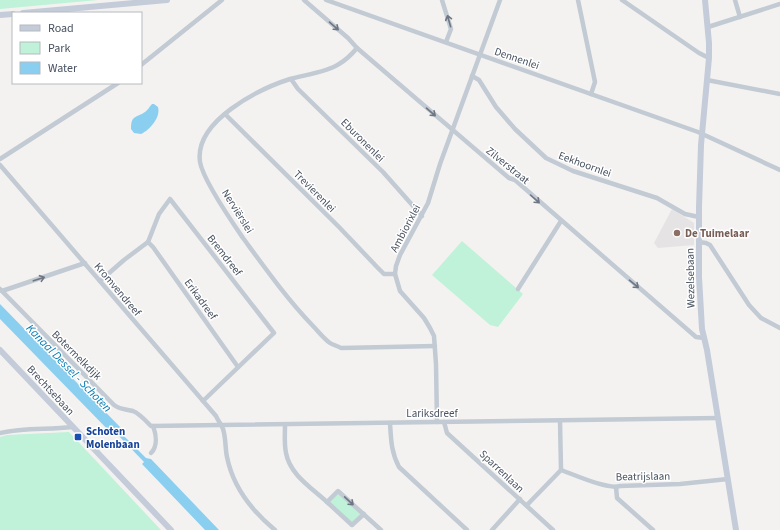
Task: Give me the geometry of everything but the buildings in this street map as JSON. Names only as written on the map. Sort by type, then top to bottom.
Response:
[{"type":"street","points":[[34,12],[167,0]]},
{"type":"street","points":[[142,63],[222,0]]},
{"type":"street","name":"Zilverstraat","points":[[304,0],[357,48],[509,178],[515,180],[696,337],[704,338]]},
{"type":"street","name":"Dennenlei","points":[[326,0],[702,134],[780,170]]},
{"type":"street","points":[[442,0],[451,29],[446,42]]},
{"type":"street","name":"Ambiorixlei","points":[[395,274],[400,255],[428,204],[452,129],[500,0]]},
{"type":"street","points":[[578,0],[595,82],[591,94]]},
{"type":"street","points":[[622,0],[699,53],[709,58]]},
{"type":"street","name":"Wezelsebaan","points":[[705,0],[709,58],[702,134],[699,217],[699,283],[702,329],[707,350],[736,530]]},
{"type":"street","points":[[735,0],[740,17]]},
{"type":"street","points":[[708,27],[780,4]]},
{"type":"street","points":[[0,15],[12,14]]},
{"type":"street","name":"Nerviërslei","points":[[357,48],[339,64],[273,85],[248,97],[225,114],[214,124],[206,136],[201,151],[201,164],[210,184],[231,220],[274,280],[305,318],[329,342],[341,348],[435,346]]},
{"type":"street","name":"Eekhoornlei","points":[[472,76],[479,80],[496,107],[515,129],[546,158],[573,171],[657,198],[685,214],[699,217]]},
{"type":"street","name":"Eburonenlei","points":[[290,79],[298,89],[383,172],[422,216]]},
{"type":"street","points":[[707,80],[780,94]]},
{"type":"street","points":[[0,159],[116,84]]},
{"type":"street","name":"Trevierenlei","points":[[225,114],[384,274],[395,274]]},
{"type":"street","name":"Kromvendreef","points":[[0,165],[216,416],[221,426]]},
{"type":"street","name":"Bremdreef","points":[[148,242],[159,214],[170,198],[274,333],[203,401]]},
{"type":"street","points":[[518,288],[561,221]]},
{"type":"street","points":[[100,281],[148,242]]},
{"type":"street","name":"Erikadreef","points":[[148,242],[238,367]]},
{"type":"street","points":[[699,242],[710,245],[749,305],[761,318],[780,328]]},
{"type":"street","points":[[1,290],[85,263]]},
{"type":"street","points":[[395,274],[400,291],[424,318],[434,336],[437,422]]},
{"type":"street","name":"Botermelkdijk","points":[[1,290],[114,405],[119,409],[133,411],[150,424]]},
{"type":"street","name":"Brechtsebaan","points":[[0,350],[171,530]]},
{"type":"street","name":"Lariksdreef","points":[[150,424],[221,426],[718,418]]},
{"type":"street","points":[[527,505],[561,470],[560,420]]},
{"type":"street","name":"Sparrenlaan","points":[[444,422],[447,433],[554,530]]},
{"type":"street","points":[[390,423],[391,447],[394,459],[399,467],[466,530]]},
{"type":"street","points":[[150,424],[155,433],[156,442],[151,453]]},
{"type":"street","points":[[285,425],[286,452],[290,465],[300,478],[352,525],[364,514]]},
{"type":"street","points":[[221,426],[223,429],[227,457],[241,493],[258,514],[276,530]]},
{"type":"street","points":[[0,433],[33,428],[72,427]]},
{"type":"street","name":"Beatrijslaan","points":[[561,470],[603,485],[616,487],[680,484],[728,479]]},
{"type":"street","points":[[616,487],[617,498],[653,530]]},
{"type":"street","points":[[327,502],[338,491],[381,530]]},
{"type":"street","points":[[492,530],[520,499]]},
{"type":"shaded area","name":"De Tuimelaar","points":[[672,209],[694,223],[694,245],[658,248],[654,243]]},
{"type":"green space","points":[[0,0],[98,0],[0,9]]},
{"type":"green space","points":[[462,241],[523,294],[498,327],[490,325],[432,275]]},
{"type":"green space","points":[[69,432],[161,530],[0,530],[0,437],[7,435]]},
{"type":"green space","points":[[337,493],[361,514],[353,524],[329,503]]},
{"type":"water","points":[[152,104],[158,107],[158,115],[154,123],[148,130],[141,134],[134,133],[131,129],[133,119],[146,111]]},
{"type":"water","points":[[0,304],[121,428],[119,430],[121,433],[146,458],[151,459],[219,530],[205,530],[142,464],[144,462],[116,433],[113,435],[0,319]]},
{"type":"place","name":"De Tuimelaar","points":[[677,233]]},
{"type":"place","name":"Schoten Molenbaan","points":[[78,437]]},
{"type":"water label","name":"Kanaal Dessel - Schoten","points":[[69,368]]}]
